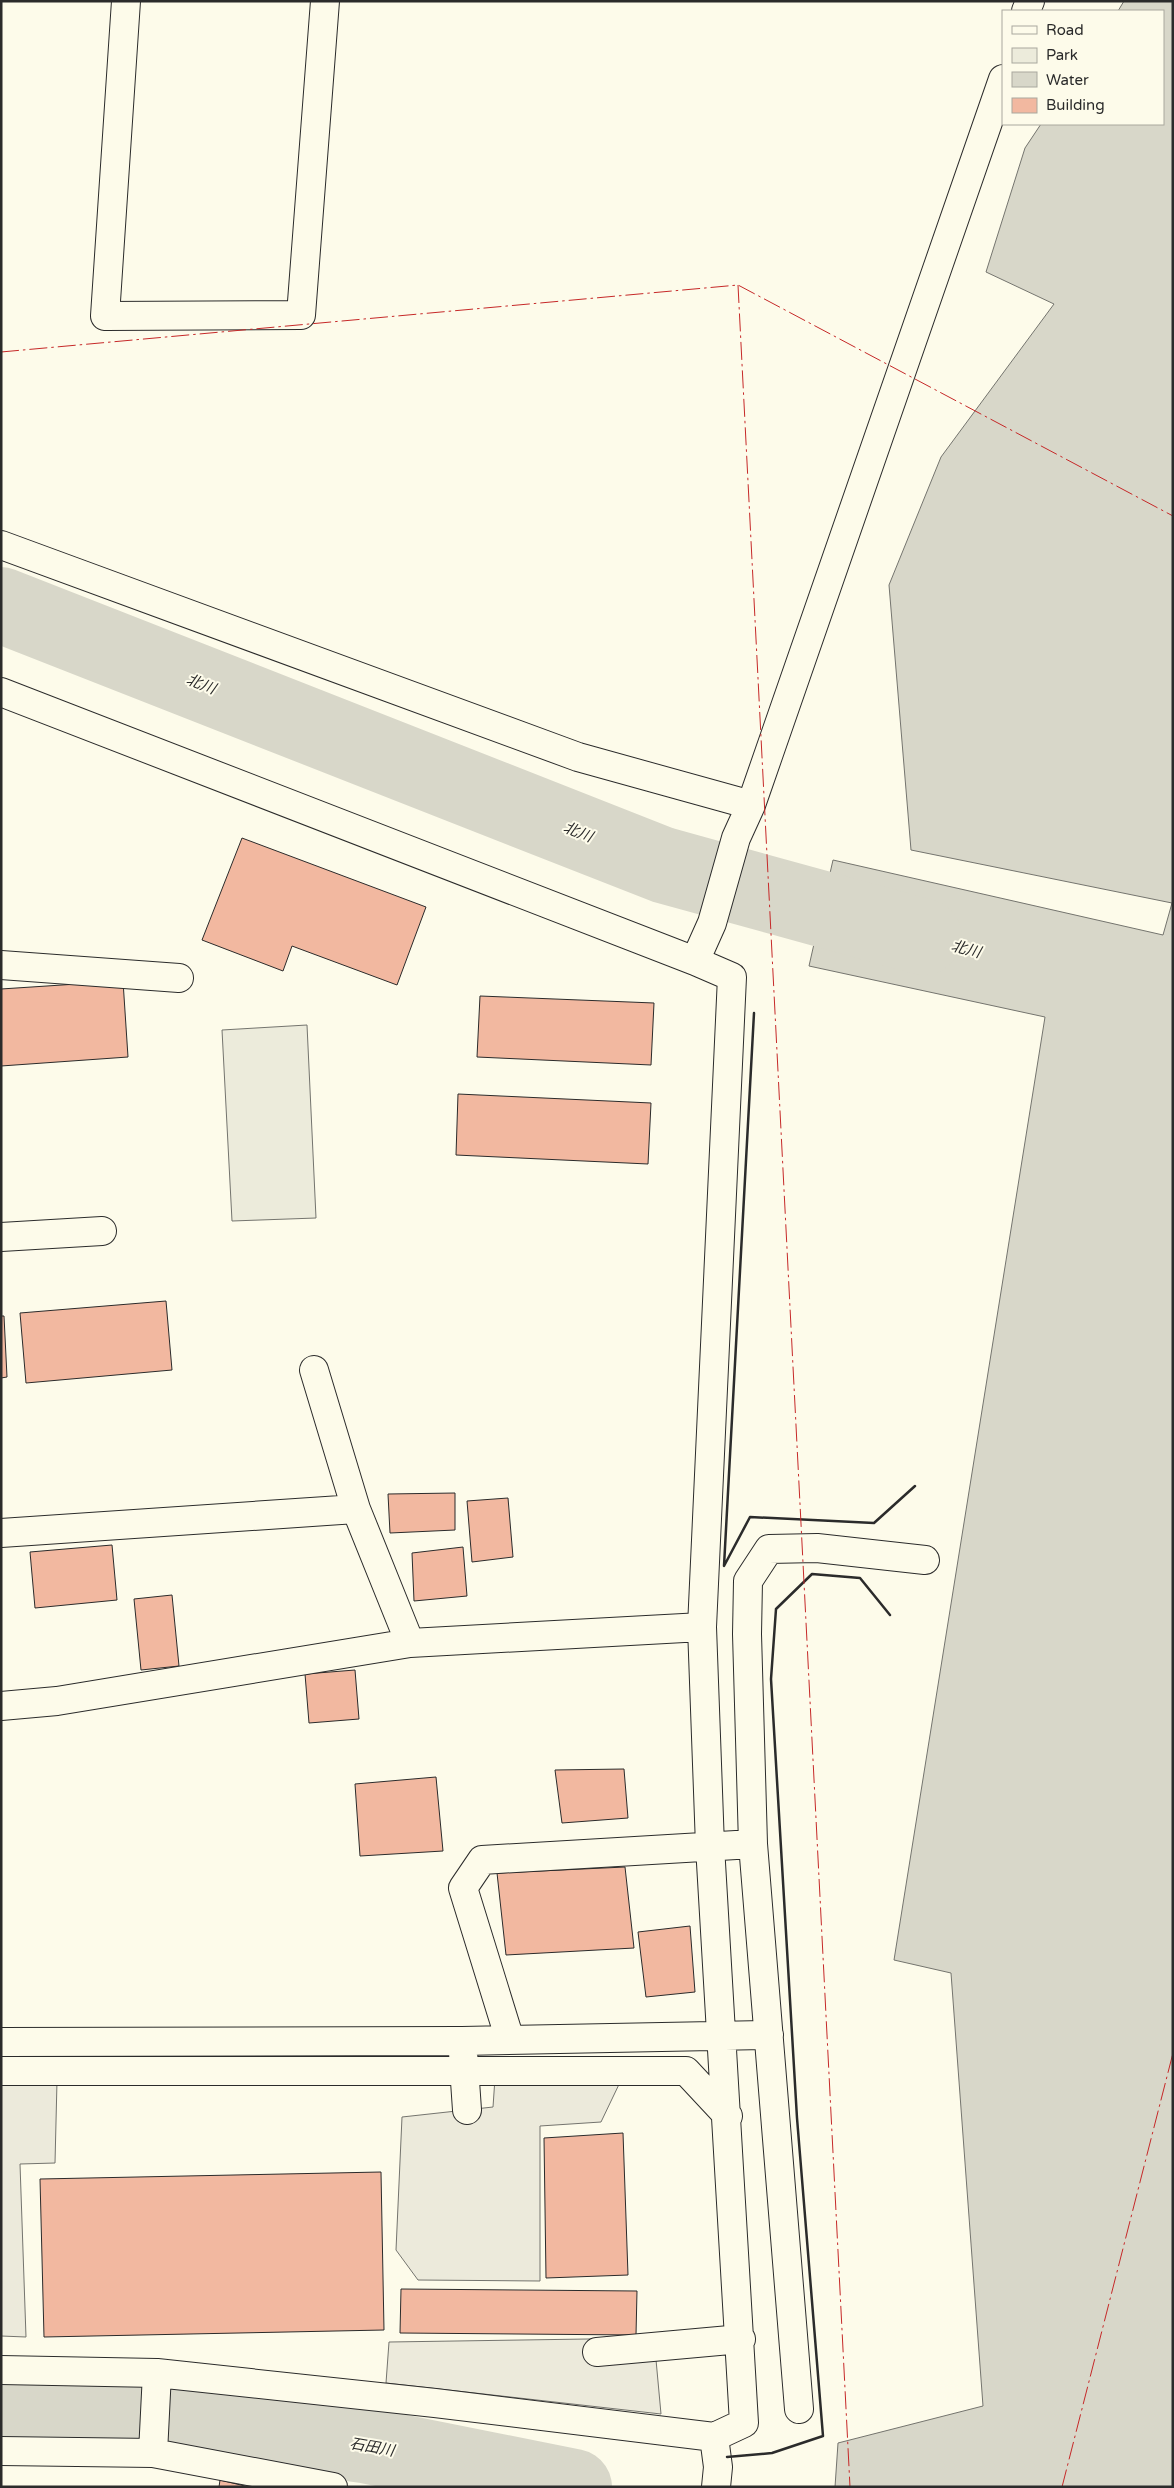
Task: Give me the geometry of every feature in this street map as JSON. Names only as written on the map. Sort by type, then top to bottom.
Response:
[{"type":"street","points":[[126,1],[105,316],[301,315],[325,1]]},
{"type":"street","points":[[695,961],[712,923],[736,838],[751,805],[1002,82]]},
{"type":"street","points":[[1,545],[578,757],[751,805]]},
{"type":"street","points":[[1,692],[732,977],[702,1627],[710,1846],[728,2116],[744,2423],[714,2437],[435,2403],[157,2373],[1,2370]]},
{"type":"street","points":[[1,965],[179,978]]},
{"type":"street","points":[[1,1237],[102,1231]]},
{"type":"street","points":[[314,1370],[356,1509],[410,1643]]},
{"type":"street","points":[[1,1533],[356,1509]]},
{"type":"street","points":[[799,2410],[753,1844],[746,1634],[748,1580],[769,1549],[817,1548],[924,1560]]},
{"type":"street","points":[[1,1706],[57,1701],[410,1643],[702,1627]]},
{"type":"street","points":[[510,2040],[463,1888],[482,1860],[753,1844]]},
{"type":"street","points":[[1,2042],[462,2041],[723,2038],[769,2035]]},
{"type":"street","points":[[462,2041],[467,2110]]},
{"type":"street","points":[[1,2071],[686,2071],[728,2116]]},
{"type":"street","points":[[597,2352],[741,2339]]},
{"type":"street","points":[[153,2453],[157,2373]]},
{"type":"street","points":[[714,2437],[718,2467],[716,2487]]},
{"type":"street","points":[[1,2451],[153,2453],[333,2487]]},
{"type":"green space","points":[[307,1025],[316,1218],[232,1221],[222,1030]]},
{"type":"shaded area","points":[[623,2076],[601,2122],[540,2126],[540,2281],[418,2280],[396,2250],[402,2117],[493,2107],[495,2078]]},
{"type":"shaded area","points":[[57,2081],[55,2163],[20,2164],[26,2337],[1,2336],[1,2083]]},
{"type":"shaded area","points":[[654,2338],[661,2414],[386,2383],[389,2342]]},
{"type":"water","points":[[1124,1],[1173,1],[1173,2487],[835,2487],[838,2443],[983,2406],[951,1973],[894,1960],[1045,1017],[809,966],[833,860],[1163,935],[1172,903],[911,850],[889,585],[941,457],[1054,304],[986,272],[1025,148],[1040,125],[1164,125],[1164,10],[1119,10]]},
{"type":"building","points":[[242,838],[426,907],[397,985],[292,946],[283,971],[202,940]]},
{"type":"building","points":[[123,981],[128,1057],[1,1066],[1,989]]},
{"type":"building","points":[[480,996],[654,1003],[651,1065],[477,1057]]},
{"type":"building","points":[[458,1094],[651,1103],[648,1164],[456,1155]]},
{"type":"building","points":[[166,1301],[172,1370],[26,1383],[20,1313]]},
{"type":"building","points":[[1,1316],[4,1316],[7,1377],[1,1378]]},
{"type":"building","points":[[455,1493],[455,1530],[390,1533],[388,1494]]},
{"type":"building","points":[[508,1498],[513,1557],[472,1562],[467,1501]]},
{"type":"building","points":[[112,1545],[117,1600],[35,1608],[30,1552]]},
{"type":"building","points":[[463,1547],[467,1596],[414,1601],[412,1553]]},
{"type":"building","points":[[172,1595],[179,1666],[141,1670],[134,1599]]},
{"type":"building","points":[[355,1670],[359,1719],[309,1723],[305,1674]]},
{"type":"building","points":[[624,1769],[628,1818],[562,1823],[555,1770]]},
{"type":"building","points":[[436,1777],[443,1851],[360,1856],[355,1784]]},
{"type":"building","points":[[625,1867],[634,1948],[506,1955],[497,1873]]},
{"type":"building","points":[[690,1926],[695,1992],[646,1997],[638,1932]]},
{"type":"building","points":[[623,2133],[628,2275],[546,2278],[544,2138]]},
{"type":"building","points":[[381,2172],[384,2330],[44,2337],[40,2179]]},
{"type":"building","points":[[401,2289],[637,2291],[636,2335],[400,2333]]},
{"type":"building","points":[[220,2480],[249,2487],[219,2487]]},
{"type":"waterway","name":"北川","points":[[1,605],[663,865],[924,937]]},
{"type":"waterway","name":"石田川","points":[[1,2411],[138,2416]]},
{"type":"waterway","name":"石田川","points":[[169,2419],[364,2445],[574,2487]]},
{"type":"wall","points":[[754,1013],[724,1566],[750,1517],[874,1523],[915,1486]]},
{"type":"wall","points":[[727,2457],[772,2453],[823,2436],[797,2118],[771,1679],[776,1609],[812,1574],[860,1578],[890,1615]]},
{"type":"power","points":[[738,285],[850,2487]]},
{"type":"power","points":[[1,352],[738,285],[1173,516]]},
{"type":"power","points":[[1062,2487],[1173,2053]]}]
